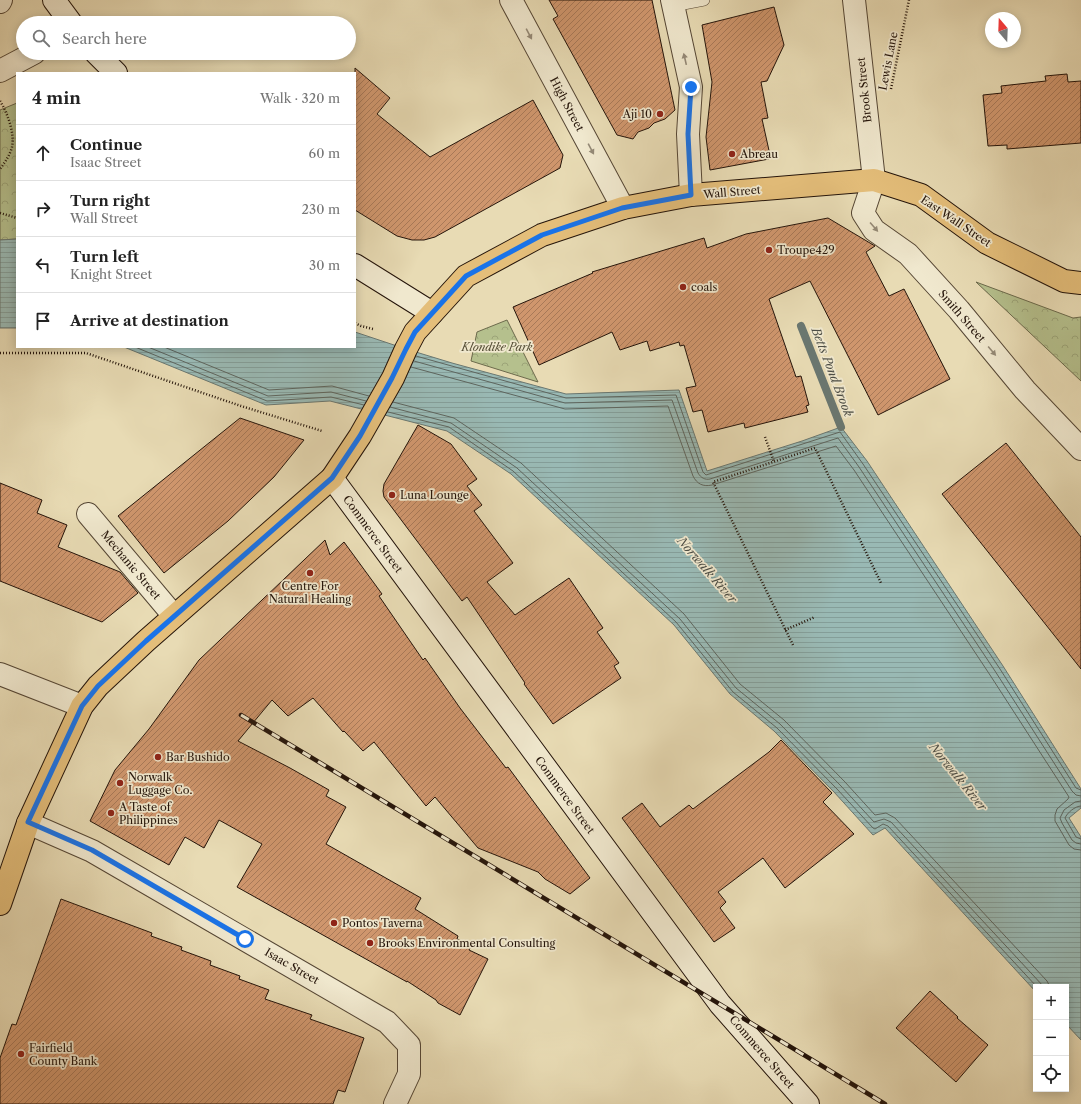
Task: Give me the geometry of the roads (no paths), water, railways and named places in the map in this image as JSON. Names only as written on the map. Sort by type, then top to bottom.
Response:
[{"type":"main road","name":"Wall Street","points":[[0,904],[28,822],[82,706],[98,686],[174,616],[332,478],[360,436],[415,332],[466,276],[542,235],[622,208],[691,195],[874,180]]},
{"type":"main road","name":"East Wall Street","points":[[874,180],[921,195],[987,243],[1064,281],[1081,282]]},
{"type":"street","points":[[54,0],[66,16]]},
{"type":"street","name":"High Street","points":[[511,0],[622,208]]},
{"type":"street","name":"Brook Street","points":[[854,0],[874,180]]},
{"type":"street","points":[[672,3],[691,87],[688,134],[691,195]]},
{"type":"street","points":[[0,71],[21,60]]},
{"type":"street","points":[[103,60],[115,72]]},
{"type":"street","name":"Smith Street","points":[[874,180],[863,213],[874,230],[908,254],[959,310],[1025,390],[1081,449]]},
{"type":"street","points":[[356,266],[432,313]]},
{"type":"street","name":"Commerce Street","points":[[332,478],[720,1004],[808,1104]]},
{"type":"street","name":"Mechanic Street","points":[[88,514],[174,616]]},
{"type":"street","points":[[0,674],[82,706]]},
{"type":"street","name":"Isaac Street","points":[[28,822],[92,850],[387,1022],[409,1045],[409,1074],[395,1104]]},
{"type":"lane","points":[[672,3],[704,0]]},
{"type":"water","points":[[16,239],[16,328],[0,328],[0,240]]},
{"type":"water","name":"Norwalk River","points":[[356,332],[452,363],[566,394],[679,390],[707,471],[841,427],[867,461],[1003,666],[1081,789],[1081,808],[1069,818],[1081,837],[1081,1040],[1069,1027],[1069,984],[1033,984],[1033,989],[885,828],[873,835],[834,792],[774,731],[730,694],[674,625],[511,474],[447,431],[330,401],[266,405],[126,348],[356,348]]},
{"type":"waterway","name":"Betts Pond Brook","points":[[801,326],[841,427]]},
{"type":"railway","points":[[241,715],[885,1104]]},
{"type":"place","name":"Aji 10","points":[[660,114]]},
{"type":"place","name":"Abreau","points":[[732,154]]},
{"type":"place","name":"Troupe429","points":[[769,250]]},
{"type":"place","name":"coals","points":[[683,287]]},
{"type":"place","name":"Luna Lounge","points":[[392,495]]},
{"type":"place","name":"Centre For Natural Healing","points":[[310,573]]},
{"type":"place","name":"Bar Bushido","points":[[158,757]]},
{"type":"place","name":"Norwalk Luggage Co.","points":[[120,783]]},
{"type":"place","name":"A Taste of Philippines","points":[[111,813]]},
{"type":"place","name":"Pontos Taverna","points":[[334,923]]},
{"type":"place","name":"Brooks Environmental Consulting","points":[[370,943]]},
{"type":"place","name":"Fairfield County Bank","points":[[21,1054]]},
{"type":"park label","name":"Klondike Park","points":[[497,347]]}]
